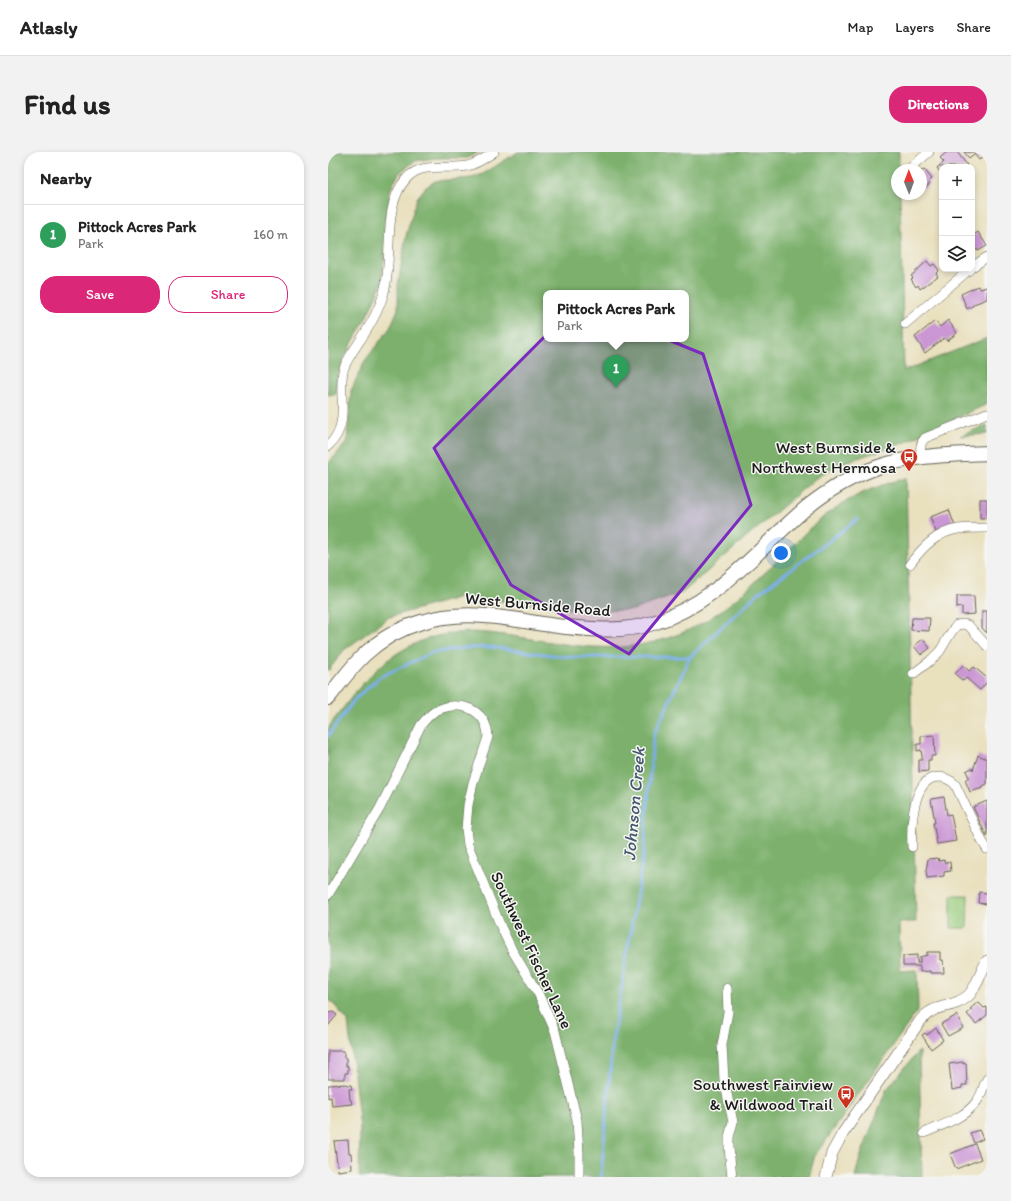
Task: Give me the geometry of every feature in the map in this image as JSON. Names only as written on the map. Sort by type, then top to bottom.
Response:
[{"type":"main road","name":"West Burnside Road","points":[[328,698],[353,666],[375,646],[396,631],[428,620],[452,616],[485,616],[595,630],[639,627],[670,618],[696,604],[718,589],[790,521],[818,498],[863,473],[879,467],[921,458],[987,453]]},
{"type":"street","points":[[328,446],[339,433],[342,423],[343,371],[347,360],[360,342],[382,302],[388,275],[389,241],[392,214],[401,186],[409,176],[420,170],[438,167],[467,166],[494,152]]},
{"type":"street","points":[[915,164],[929,152]]},
{"type":"street","points":[[975,265],[987,257]]},
{"type":"street","points":[[905,324],[966,272]]},
{"type":"street","points":[[921,458],[920,446],[925,438],[987,413]]},
{"type":"street","points":[[910,564],[921,550],[936,537],[957,529],[987,528]]},
{"type":"street","points":[[913,674],[940,651],[957,625],[964,624],[970,626],[987,646]]},
{"type":"street","name":"Southwest Fischer Lane","points":[[328,895],[380,808],[421,725],[426,718],[435,711],[446,707],[459,706],[474,710],[483,720],[488,731],[488,737],[473,783],[468,805],[466,829],[468,845],[502,931],[539,995],[555,1031],[578,1124],[579,1177]]},
{"type":"street","points":[[912,847],[911,838],[915,804],[920,790],[925,782],[930,778],[937,777],[950,780],[954,784],[982,842],[987,849]]},
{"type":"street","points":[[826,1177],[832,1153],[843,1133],[920,1021],[928,1012],[957,1002],[970,995],[987,961]]},
{"type":"street","points":[[727,988],[728,1012],[722,1045],[724,1080],[733,1122],[729,1137],[732,1177]]},
{"type":"street","points":[[924,1133],[970,1109],[978,1100],[987,1079]]},
{"type":"highlighted area","points":[[578,303],[703,354],[751,505],[629,654],[511,585],[434,448]]},
{"type":"green space","points":[[328,152],[479,152],[467,158],[434,158],[415,161],[399,173],[390,190],[382,283],[366,318],[344,358],[338,374],[336,394],[328,395]]},
{"type":"green space","points":[[518,152],[899,152],[899,164],[891,164],[891,200],[900,200],[904,371],[987,338],[987,404],[906,442],[837,465],[816,478],[682,593],[633,610],[582,611],[544,605],[460,597],[389,617],[344,650],[328,671],[328,464],[347,442],[351,391],[364,362],[390,328],[398,309],[398,285],[406,236],[417,198],[425,188],[435,181],[472,178],[483,174]]},
{"type":"green space","points":[[987,425],[987,434],[960,436]]},
{"type":"green space","points":[[906,478],[916,922],[899,922],[900,971],[917,970],[918,1010],[815,1155],[809,1177],[359,1177],[360,1128],[348,1021],[330,1000],[328,1000],[328,730],[336,716],[361,686],[391,658],[407,647],[444,635],[465,632],[488,633],[560,644],[607,647],[630,646],[654,642],[679,634],[711,617],[741,595],[812,526],[841,504],[868,491]]},
{"type":"green space","points":[[951,895],[968,895],[967,928],[951,928]]},
{"type":"green space","points":[[919,1051],[922,1177],[855,1177],[860,1158],[886,1090]]},
{"type":"building","points":[[947,152],[957,152],[966,164],[942,164],[944,162],[940,158]]},
{"type":"building","points":[[964,152],[987,152],[987,154],[979,160],[974,154],[969,158]]},
{"type":"building","points":[[927,173],[932,179],[928,182],[930,184],[927,186]]},
{"type":"building","points":[[978,232],[987,246],[978,251],[977,249],[975,250],[975,234]]},
{"type":"building","points":[[927,261],[931,266],[934,264],[939,270],[936,273],[938,276],[920,289],[918,285],[916,287],[911,279],[913,278],[911,276]]},
{"type":"building","points":[[978,286],[980,289],[987,287],[987,299],[974,304],[967,309],[961,294]]},
{"type":"building","points":[[948,320],[957,333],[947,341],[944,338],[925,353],[915,337],[935,321],[940,327]]},
{"type":"building","points":[[980,499],[987,499],[987,518],[980,518]]},
{"type":"building","points":[[949,510],[955,526],[936,532],[930,517]]},
{"type":"building","points":[[957,596],[974,596],[975,614],[962,615],[962,607],[957,608]]},
{"type":"building","points":[[982,611],[987,611],[987,633],[982,628]]},
{"type":"building","points":[[912,618],[930,618],[929,631],[911,630]]},
{"type":"building","points":[[923,639],[930,648],[921,655],[914,646]]},
{"type":"building","points":[[963,665],[969,671],[974,667],[987,678],[987,682],[980,690],[966,678],[963,681],[955,674]]},
{"type":"building","points":[[934,735],[935,756],[931,756],[931,760],[928,760],[928,771],[919,772],[919,760],[922,760],[922,756],[921,750],[917,751],[917,744],[921,744],[921,736]]},
{"type":"building","points":[[978,755],[987,759],[987,784],[983,786],[983,788],[970,792],[965,780],[969,777],[966,771],[972,768],[973,770]]},
{"type":"building","points":[[944,797],[947,815],[951,814],[956,841],[937,844],[931,799]]},
{"type":"building","points":[[987,801],[987,837],[973,807]]},
{"type":"building","points":[[938,858],[939,861],[944,860],[944,862],[950,862],[951,871],[944,872],[944,876],[927,878],[926,871],[928,859]]},
{"type":"building","points":[[979,892],[987,893],[987,904],[978,903]]},
{"type":"building","points":[[927,952],[940,952],[940,960],[943,960],[944,973],[930,973],[930,971],[920,972],[920,966],[903,966],[903,956],[917,955],[917,963],[920,963],[920,957],[927,955]]},
{"type":"building","points":[[978,1002],[984,1008],[987,1007],[987,1015],[976,1024],[967,1014]]},
{"type":"building","points":[[333,1012],[337,1015],[328,1026],[328,1013]]},
{"type":"building","points":[[957,1015],[963,1028],[948,1036],[941,1024]]},
{"type":"building","points":[[936,1028],[943,1040],[931,1049],[922,1035],[925,1033],[927,1035]]},
{"type":"building","points":[[328,1051],[344,1051],[346,1066],[348,1066],[348,1073],[345,1073],[345,1079],[328,1079]]},
{"type":"building","points":[[963,1062],[963,1064],[966,1063],[967,1085],[962,1085],[962,1088],[952,1090],[949,1064]]},
{"type":"building","points":[[328,1085],[351,1085],[352,1089],[349,1089],[352,1104],[332,1106],[331,1097],[328,1098]]},
{"type":"building","points":[[979,1130],[983,1139],[974,1143],[970,1133]]},
{"type":"building","points":[[348,1140],[352,1169],[338,1171],[334,1141]]},
{"type":"building","points":[[975,1144],[981,1159],[956,1169],[950,1154]]},
{"type":"waterway","name":"Johnson Creek","points":[[601,1177],[613,1037],[644,852],[653,736],[690,657],[756,595],[858,519]]},
{"type":"waterway","points":[[328,736],[355,699],[380,677],[431,653],[465,648],[490,647],[568,657],[690,657]]},
{"type":"place","name":"Pittock Acres Park","points":[[616,388]]},
{"type":"place","name":"West Burnside & Northwest Hermosa","points":[[909,472]]},
{"type":"place","name":"Southwest Fairview & Wildwood Trail","points":[[846,1109]]}]
